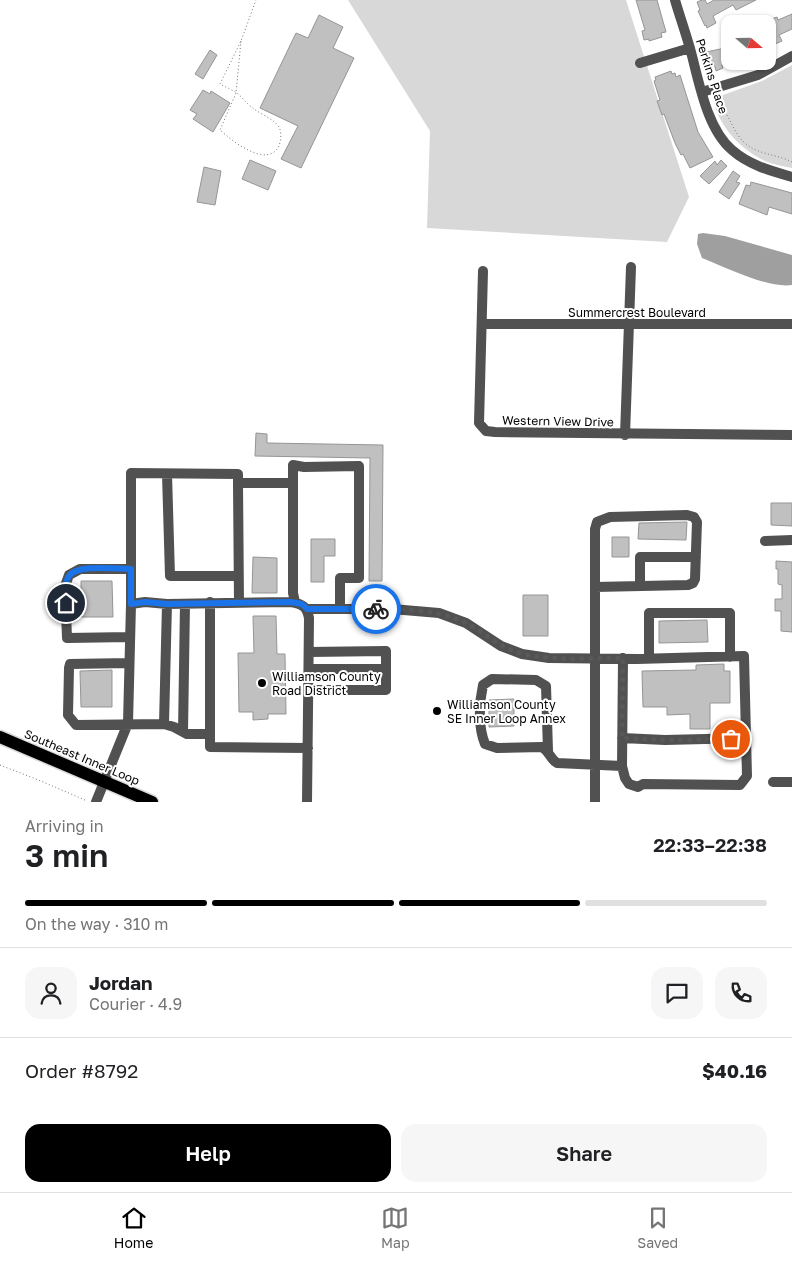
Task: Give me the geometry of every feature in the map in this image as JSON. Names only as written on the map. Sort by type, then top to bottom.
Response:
[{"type":"main road","name":"Southeast Inner Loop","points":[[0,738],[104,780],[152,802]]},
{"type":"street","name":"Perkins Place","points":[[675,0],[702,92],[719,134],[732,150],[752,163],[792,176]]},
{"type":"street","points":[[640,63],[690,48]]},
{"type":"street","points":[[702,92],[758,75],[792,56]]},
{"type":"street","points":[[625,435],[631,267]]},
{"type":"street","name":"Western View Drive","points":[[483,271],[479,423],[486,431],[625,435],[792,435]]},
{"type":"street","name":"Summercrest Boulevard","points":[[482,324],[792,324]]},
{"type":"street","points":[[295,602],[293,593],[293,465],[304,467],[358,466],[358,578],[340,578],[340,609]]},
{"type":"street","points":[[92,802],[104,780],[128,723],[128,663],[131,604],[131,473],[238,474],[239,603]]},
{"type":"street","points":[[167,474],[170,576],[238,576]]},
{"type":"street","points":[[238,483],[293,483]]},
{"type":"street","points":[[595,592],[640,586],[688,585],[694,583],[697,522],[694,517],[687,515],[610,516],[597,522],[595,529],[595,592],[595,802]]},
{"type":"street","points":[[765,541],[792,540]]},
{"type":"street","points":[[640,586],[640,557],[696,557]]},
{"type":"street","points":[[130,636],[67,638],[65,586],[69,575],[80,569],[131,569]]},
{"type":"street","points":[[131,604],[145,602],[167,604],[295,602],[302,604],[307,609],[309,618],[308,802]]},
{"type":"street","points":[[210,602],[210,747],[308,748]]},
{"type":"street","points":[[164,724],[167,604]]},
{"type":"street","points":[[183,732],[185,604]]},
{"type":"street","points":[[307,609],[392,609],[439,613],[466,623],[500,646],[522,654],[549,658],[744,656],[747,776],[740,785],[643,784],[638,786],[629,784],[625,778],[622,766],[623,658]]},
{"type":"street","points":[[649,658],[649,613],[730,613],[730,657]]},
{"type":"street","points":[[309,652],[386,651],[386,690],[309,690]]},
{"type":"street","points":[[128,663],[70,664],[68,714],[76,725],[164,724],[187,734],[210,734]]},
{"type":"street","points":[[309,669],[386,669]]},
{"type":"street","points":[[548,750],[532,747],[497,748],[484,744],[480,697],[483,685],[492,679],[536,680],[546,686],[548,750],[551,760],[557,764],[622,766]]},
{"type":"street","points":[[622,738],[665,740],[746,738]]},
{"type":"street","points":[[773,782],[792,782]]},
{"type":"path","points":[[241,41],[236,93],[220,130],[248,151],[268,155],[276,151],[280,144],[278,125],[236,93],[220,84],[241,41],[256,0]]},
{"type":"path","points":[[713,99],[724,109],[743,142],[753,149],[781,156],[792,162]]},
{"type":"path","points":[[0,765],[42,780],[92,802]]},
{"type":"shaded area","points":[[348,0],[626,0],[689,197],[667,242],[427,228],[430,131]]},
{"type":"shaded area","points":[[792,65],[792,168],[765,161],[738,143],[721,120],[714,103],[720,96],[762,81]]},
{"type":"shaded area","points":[[698,234],[725,236],[792,255],[792,285],[771,284],[759,281],[702,258],[697,244]]},
{"type":"building","points":[[636,0],[657,0],[666,32],[661,33],[662,37],[649,41],[649,39],[644,40],[642,31],[645,30]]},
{"type":"building","points":[[705,0],[707,4],[714,0],[756,0],[736,10],[733,5],[713,16],[716,23],[707,28],[698,11],[700,10],[697,2]]},
{"type":"building","points":[[792,14],[792,29],[779,35],[782,41],[776,44],[776,17],[778,20]]},
{"type":"building","points":[[319,15],[343,27],[333,48],[354,58],[301,168],[281,159],[298,126],[260,108],[296,33],[308,38]]},
{"type":"building","points":[[721,49],[721,69],[716,71],[714,63],[710,64],[706,52]]},
{"type":"building","points":[[210,50],[217,55],[203,79],[195,74]]},
{"type":"building","points":[[671,71],[672,74],[675,73],[676,77],[680,75],[698,132],[713,157],[690,168],[675,143],[657,101],[660,100],[654,81],[656,80],[655,77]]},
{"type":"building","points":[[203,90],[210,94],[211,91],[230,103],[213,132],[193,119],[197,114],[190,110]]},
{"type":"building","points":[[250,160],[276,171],[268,190],[242,179]]},
{"type":"building","points":[[721,160],[727,166],[709,184],[700,176],[715,161],[717,165]]},
{"type":"building","points":[[204,167],[221,171],[215,205],[197,202]]},
{"type":"building","points":[[733,171],[740,176],[736,182],[740,183],[729,199],[719,192]]},
{"type":"building","points":[[751,182],[792,193],[792,214],[769,207],[767,215],[739,204],[746,185],[750,186]]},
{"type":"building","points":[[256,433],[267,434],[267,443],[383,445],[382,581],[369,581],[370,458],[255,456]]},
{"type":"building","points":[[771,503],[792,503],[792,526],[771,525]]},
{"type":"building","points":[[687,522],[686,540],[638,539],[639,523]]},
{"type":"building","points":[[612,537],[629,537],[629,557],[612,557]]},
{"type":"building","points":[[311,539],[335,539],[335,556],[324,556],[324,582],[311,582]]},
{"type":"building","points":[[253,557],[277,558],[277,593],[252,593]]},
{"type":"building","points":[[776,561],[792,562],[792,632],[781,631],[781,611],[775,611],[775,599],[782,599],[782,585],[778,584]]},
{"type":"building","points":[[81,581],[112,581],[113,617],[81,617]]},
{"type":"building","points":[[523,595],[548,595],[548,636],[523,636]]},
{"type":"building","name":"Williamson County Road District","points":[[253,616],[276,616],[277,654],[285,654],[286,714],[268,714],[268,719],[253,720],[253,712],[239,712],[238,653],[254,653]]},
{"type":"building","points":[[707,620],[708,642],[659,643],[659,621]]},
{"type":"building","points":[[724,664],[724,671],[730,671],[730,703],[710,703],[710,729],[690,729],[690,714],[667,715],[667,707],[643,707],[642,671],[696,670],[696,665]]},
{"type":"building","points":[[112,670],[112,707],[81,707],[80,671]]},
{"type":"building","points":[[514,699],[514,726],[489,727],[489,700]]},
{"type":"way so far","points":[[376,609],[439,613],[466,623],[500,646],[522,654],[549,658],[623,658],[622,738],[665,740],[731,739]]},
{"type":"place","name":"Williamson County Road District","points":[[262,683]]},
{"type":"place","name":"Williamson County SE Inner Loop Annex","points":[[437,711]]},
{"type":"route","points":[[66,603],[65,586],[69,575],[80,569],[131,569],[131,604],[145,602],[167,604],[291,602],[302,604],[307,609],[376,609]]}]
